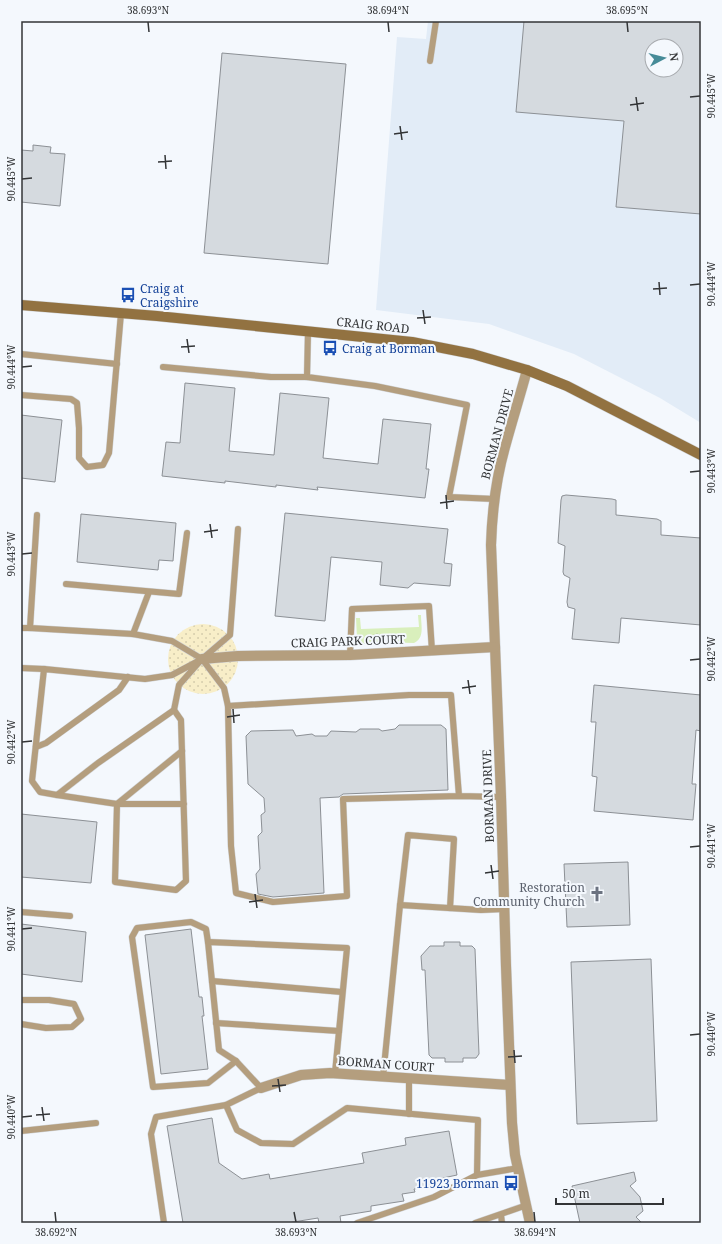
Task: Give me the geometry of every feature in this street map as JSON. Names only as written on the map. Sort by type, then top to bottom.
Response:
[{"type":"main road","name":"CRAIG ROAD","points":[[21,304],[412,342],[473,354],[528,370],[574,389],[701,455]]},
{"type":"street","name":"BORMAN DRIVE","points":[[528,370],[505,448],[492,515],[491,545],[512,1123],[515,1154],[530,1223]]},
{"type":"street","name":"CRAIG PARK COURT","points":[[202,659],[238,656],[350,655],[495,647]]},
{"type":"street","name":"BORMAN COURT","points":[[262,1088],[300,1075],[335,1073],[510,1085]]},
{"type":"lane","points":[[430,61],[436,21]]},
{"type":"lane","points":[[21,396],[71,399],[77,403],[79,458],[87,467],[103,465],[109,453],[121,313]]},
{"type":"lane","points":[[307,377],[308,332]]},
{"type":"lane","points":[[21,354],[117,364]]},
{"type":"lane","points":[[163,367],[271,376],[307,377],[375,386],[467,405],[449,497],[495,499]]},
{"type":"lane","points":[[30,628],[37,515]]},
{"type":"lane","points":[[57,795],[98,763],[174,710],[179,685],[202,659],[230,635],[238,528]]},
{"type":"lane","points":[[66,584],[179,594],[187,533]]},
{"type":"lane","points":[[133,634],[149,592]]},
{"type":"lane","points":[[350,655],[352,609],[429,606],[432,651]]},
{"type":"lane","points":[[21,628],[133,634],[172,641],[202,659],[224,688],[228,706],[231,846],[236,892],[273,902],[347,896],[343,799],[459,796],[501,797]]},
{"type":"lane","points":[[21,668],[145,679],[172,675],[202,659]]},
{"type":"lane","points":[[44,670],[32,781],[40,792],[117,804],[184,804]]},
{"type":"lane","points":[[36,747],[46,743],[120,690],[128,677]]},
{"type":"lane","points":[[228,706],[409,695],[451,695],[459,796]]},
{"type":"lane","points":[[174,710],[181,720],[184,804],[186,881],[176,890],[115,882],[117,804],[182,751]]},
{"type":"lane","points":[[383,1077],[408,835],[454,839],[450,908]]},
{"type":"lane","points":[[400,905],[504,910]]},
{"type":"lane","points":[[21,912],[70,916]]},
{"type":"lane","points":[[164,1223],[151,1134],[156,1117],[226,1106],[262,1088],[236,1060],[219,1050],[206,929],[191,922],[138,928],[132,937],[153,1087],[208,1083],[236,1060]]},
{"type":"lane","points":[[208,942],[347,948],[335,1073]]},
{"type":"lane","points":[[212,981],[342,992]]},
{"type":"lane","points":[[21,1000],[49,1000],[74,1004],[81,1019],[72,1027],[46,1028],[21,1024]]},
{"type":"lane","points":[[216,1023],[339,1031]]},
{"type":"lane","points":[[409,1078],[409,1114]]},
{"type":"lane","points":[[226,1106],[237,1130],[261,1143],[293,1144],[347,1108],[478,1120],[477,1175]]},
{"type":"lane","points":[[21,1131],[96,1123]]},
{"type":"lane","points":[[357,1223],[434,1197],[477,1175],[518,1168]]},
{"type":"lane","points":[[475,1223],[527,1205]]},
{"type":"lane","points":[[500,1215],[502,1223]]},
{"type":"shaded area","points":[[428,21],[701,21],[701,423],[660,398],[574,354],[489,324],[376,310],[397,37],[426,39]]},
{"type":"green space","points":[[418,615],[421,615],[422,631],[420,638],[414,643],[376,642],[360,644],[357,638],[356,618],[360,618],[361,629],[419,627]]},
{"type":"sand","points":[[203,624],[216,627],[228,634],[235,646],[238,659],[235,672],[228,684],[216,691],[203,694],[190,691],[178,684],[171,672],[168,659],[171,646],[178,634],[190,627]]},
{"type":"building","points":[[524,21],[701,21],[701,214],[616,207],[624,121],[516,112]]},
{"type":"building","points":[[222,53],[346,64],[328,264],[204,253]]},
{"type":"building","points":[[33,145],[51,147],[50,153],[65,154],[60,206],[21,202],[21,150],[33,151]]},
{"type":"building","points":[[185,383],[235,388],[229,451],[274,455],[280,393],[329,398],[323,458],[378,464],[383,419],[431,424],[426,469],[429,469],[425,498],[317,487],[318,490],[225,481],[225,483],[162,476],[166,442],[180,443]]},
{"type":"building","points":[[21,415],[62,420],[55,482],[21,478]]},
{"type":"building","points":[[566,495],[616,500],[616,515],[657,519],[661,521],[661,535],[701,538],[701,625],[621,618],[619,643],[572,639],[575,609],[568,607],[567,602],[570,578],[564,575],[563,572],[565,546],[558,543],[561,500],[562,496]]},
{"type":"building","points":[[285,513],[448,529],[444,563],[452,564],[450,586],[414,583],[408,588],[380,585],[382,562],[331,557],[325,621],[275,616]]},
{"type":"building","points":[[81,514],[176,523],[173,561],[159,560],[158,570],[77,562]]},
{"type":"building","points":[[594,685],[701,695],[701,731],[696,730],[692,784],[696,784],[693,820],[594,811],[597,777],[592,776],[596,722],[591,722]]},
{"type":"building","points":[[399,725],[441,725],[446,729],[448,790],[343,794],[339,797],[320,798],[324,893],[273,897],[258,894],[256,874],[260,869],[258,836],[262,832],[261,815],[265,812],[264,798],[248,784],[246,736],[251,731],[293,730],[296,736],[312,734],[315,736],[327,736],[331,731],[356,732],[360,729],[379,729],[382,731],[395,729]]},
{"type":"building","points":[[21,814],[97,822],[91,883],[21,877]]},
{"type":"building","name":"Restoration Community Church","points":[[628,862],[630,925],[567,927],[564,864]]},
{"type":"building","points":[[21,924],[86,932],[82,982],[21,974]]},
{"type":"building","points":[[191,929],[199,997],[202,997],[204,1016],[202,1016],[208,1069],[161,1074],[145,935]]},
{"type":"building","points":[[444,942],[460,942],[460,946],[472,946],[475,949],[479,1054],[476,1058],[463,1058],[463,1062],[445,1062],[445,1058],[432,1058],[429,1055],[425,970],[422,970],[421,956],[430,946],[444,946]]},
{"type":"building","points":[[651,959],[657,1121],[577,1124],[571,962]]},
{"type":"building","points":[[212,1118],[219,1163],[242,1179],[269,1174],[270,1179],[364,1163],[362,1153],[406,1145],[405,1138],[449,1131],[457,1175],[443,1178],[441,1185],[414,1189],[415,1192],[402,1194],[404,1201],[371,1206],[371,1211],[340,1216],[341,1223],[319,1223],[318,1218],[287,1223],[183,1223],[167,1126]]},
{"type":"building","points":[[634,1172],[636,1181],[630,1186],[640,1197],[643,1211],[636,1217],[642,1223],[580,1223],[572,1186]]},
{"type":"place","name":"Craig at Craigshire","points":[[128,295]]},
{"type":"place","name":"Craig at Borman","points":[[330,348]]},
{"type":"place","name":"Restoration Community Church","points":[[597,894]]},
{"type":"place","name":"11923 Borman","points":[[511,1183]]}]
